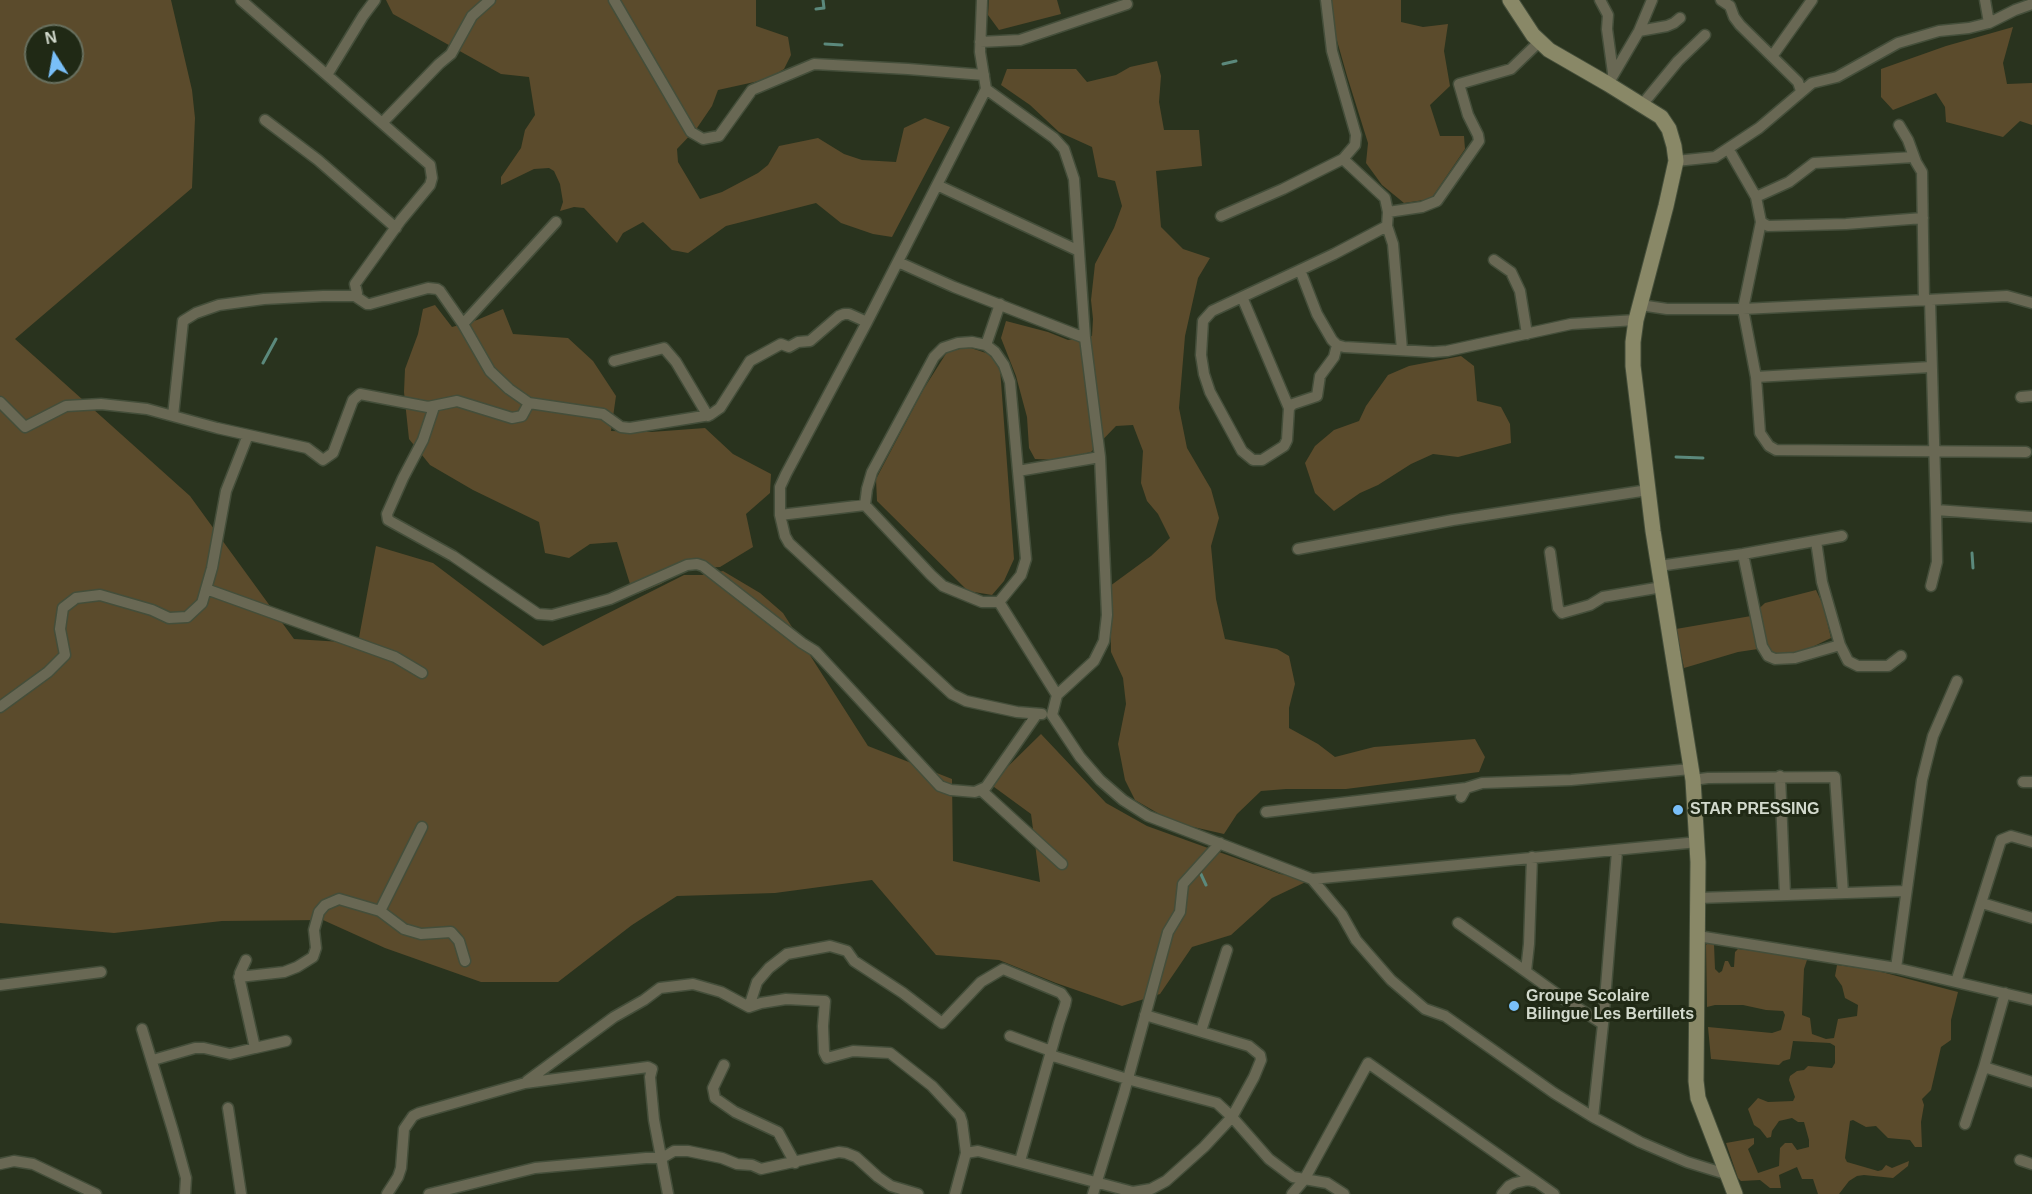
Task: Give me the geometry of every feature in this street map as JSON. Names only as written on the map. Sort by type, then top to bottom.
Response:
[{"type":"main road","points":[[1510,0],[1539,42],[1549,50],[1611,78],[1641,105],[1661,117],[1669,129],[1674,146],[1676,161],[1639,313],[1633,342],[1633,366],[1662,587],[1692,774],[1698,842],[1696,1081],[1702,1112],[1735,1194]]},
{"type":"street","points":[[241,0],[427,160],[432,172],[430,185],[355,284],[357,293],[355,296]]},
{"type":"street","points":[[327,75],[375,0]]},
{"type":"street","points":[[382,122],[451,54],[472,16],[490,0]]},
{"type":"street","points":[[614,0],[691,132],[703,139],[719,136],[752,90],[814,64],[984,75]]},
{"type":"street","points":[[982,0],[980,42],[986,89],[867,322],[786,474],[780,487],[780,514],[789,543],[952,694],[966,701],[1017,712],[1052,715]]},
{"type":"street","points":[[1221,216],[1343,159],[1355,145],[1356,135],[1334,59],[1326,0]]},
{"type":"street","points":[[1600,0],[1608,15],[1611,78]]},
{"type":"street","points":[[1611,78],[1639,31],[1652,0]]},
{"type":"street","points":[[1773,55],[1812,0]]},
{"type":"street","points":[[1985,0],[1989,23]]},
{"type":"street","points":[[1728,2],[1740,24],[1798,82],[1801,91]]},
{"type":"street","points":[[980,42],[1020,40],[1127,4]]},
{"type":"street","points":[[1676,161],[1715,157],[1729,150],[1812,83],[1837,77],[1898,43],[1939,31],[1989,23],[2032,4]]},
{"type":"street","points":[[1639,31],[1667,26],[1680,18]]},
{"type":"street","points":[[1641,105],[1678,61],[1705,35]]},
{"type":"street","points":[[1388,212],[1422,207],[1437,201],[1479,141],[1458,87],[1459,84],[1511,69],[1539,42]]},
{"type":"street","points":[[986,89],[1054,138],[1064,149],[1074,179],[1085,338],[1100,457],[1107,615],[1104,641],[1094,661],[1057,695],[1052,715],[1080,757],[1101,780],[1123,800],[1148,816],[1312,879],[1698,842]]},
{"type":"street","points":[[265,120],[318,160],[396,228]]},
{"type":"street","points":[[1899,125],[1922,172],[1936,510],[1937,562],[1931,586]]},
{"type":"street","points":[[1729,150],[1756,197],[1761,222],[1743,309],[1756,376],[1760,433],[1764,441],[1776,450],[2026,452]]},
{"type":"street","points":[[1756,197],[1789,182],[1814,163],[1914,157]]},
{"type":"street","points":[[1343,159],[1385,198],[1388,212],[1387,226],[1393,244],[1402,351]]},
{"type":"street","points":[[937,185],[1079,251]]},
{"type":"street","points":[[1761,222],[1768,226],[1846,224],[1923,218]]},
{"type":"street","points":[[463,324],[556,222]]},
{"type":"street","points":[[1242,297],[1289,408],[1287,440],[1284,446],[1262,460],[1253,460],[1242,452],[1210,392],[1204,374],[1202,356],[1203,321],[1212,311],[1334,254],[1387,226]]},
{"type":"street","points":[[1494,260],[1511,272],[1520,291],[1527,334]]},
{"type":"street","points":[[898,262],[954,287],[1085,338]]},
{"type":"street","points":[[1300,270],[1317,314],[1337,345],[1402,351],[1447,351],[1571,324],[1667,309],[1743,309],[2007,296],[2032,303]]},
{"type":"street","points":[[173,416],[183,321],[196,313],[219,305],[264,299],[355,296],[370,304],[433,288],[440,291],[496,378],[529,403],[603,414],[621,427],[630,428],[708,416],[720,408],[750,362],[781,344],[789,347],[798,342],[810,341],[839,316],[849,314],[867,322]]},
{"type":"street","points":[[986,345],[1000,304]]},
{"type":"street","points":[[972,342],[986,345],[995,352],[1004,365],[1010,382],[1026,559],[1021,575],[999,602],[982,602],[943,586],[866,505],[867,489],[872,472],[934,357],[943,348],[958,343],[972,342]]},
{"type":"street","points":[[1289,408],[1293,404],[1318,394],[1320,376],[1334,357],[1337,345]]},
{"type":"street","points":[[614,361],[664,348],[676,362],[708,416]]},
{"type":"street","points":[[1756,376],[1931,367]]},
{"type":"street","points":[[0,402],[25,427],[66,406],[101,404],[147,409],[307,448],[323,460],[333,453],[353,400],[360,394],[434,407],[457,401],[518,418],[524,413],[529,403]]},
{"type":"street","points":[[434,407],[423,440],[387,513],[390,522],[453,556],[532,611],[545,616],[610,599],[687,565],[703,566],[792,636],[815,651],[940,786],[951,790],[981,790],[986,787],[1037,714]]},
{"type":"street","points":[[0,707],[48,672],[65,655],[60,629],[63,608],[76,598],[100,595],[152,610],[169,618],[187,617],[202,603],[212,568],[226,491],[248,435]]},
{"type":"street","points":[[1018,471],[1100,457]]},
{"type":"street","points":[[1298,549],[1453,520],[1648,490]]},
{"type":"street","points":[[780,514],[866,505]]},
{"type":"street","points":[[1936,510],[2032,517]]},
{"type":"street","points":[[1659,566],[1842,536]]},
{"type":"street","points":[[1816,542],[1822,582],[1840,645],[1848,661],[1858,666],[1888,666],[1901,656]]},
{"type":"street","points":[[1550,552],[1558,608],[1562,613],[1590,605],[1604,597],[1662,587]]},
{"type":"street","points":[[1743,554],[1762,646],[1768,656],[1775,659],[1795,658],[1840,645]]},
{"type":"street","points":[[206,589],[395,657],[422,673]]},
{"type":"street","points":[[999,602],[1057,695]]},
{"type":"street","points":[[1896,968],[1922,780],[1933,736],[1957,681]]},
{"type":"street","points":[[1266,812],[1464,793],[1482,783],[1692,774],[1708,778],[1835,777],[1843,893]]},
{"type":"street","points":[[1780,777],[1785,895]]},
{"type":"street","points":[[981,790],[1062,864]]},
{"type":"street","points":[[380,911],[422,827]]},
{"type":"street","points":[[1956,982],[2001,840],[2011,836],[2032,842]]},
{"type":"street","points":[[1094,1189],[1168,932],[1180,912],[1183,884],[1220,843]]},
{"type":"street","points":[[1593,1117],[1617,851]]},
{"type":"street","points":[[1526,971],[1530,944],[1532,857]]},
{"type":"street","points":[[1312,879],[1342,915],[1356,940],[1391,980],[1425,1009],[1445,1016],[1554,1093],[1593,1117],[1640,1142],[1687,1162],[1726,1174]]},
{"type":"street","points":[[1698,898],[1906,891]]},
{"type":"street","points":[[239,977],[284,972],[314,957],[316,948],[314,930],[320,912],[325,905],[339,899],[380,911],[404,929],[421,934],[452,932],[459,941],[465,961]]},
{"type":"street","points":[[1982,903],[2032,918]]},
{"type":"street","points":[[1458,923],[1603,1024]]},
{"type":"street","points":[[1698,936],[1896,968],[2032,1000]]},
{"type":"street","points":[[749,1007],[757,982],[769,968],[787,954],[830,946],[847,951],[854,962],[903,993],[942,1023],[981,982],[1003,969],[1061,993],[1064,996],[1065,1005],[1020,1161]]},
{"type":"street","points":[[1202,1031],[1227,950]]},
{"type":"street","points":[[246,960],[239,977],[255,1048]]},
{"type":"street","points":[[0,985],[101,972]]},
{"type":"street","points":[[525,1083],[614,1017],[660,988],[693,984],[721,992],[749,1007],[786,999],[825,1001],[823,1026],[824,1052],[827,1058],[854,1051],[891,1053],[932,1086],[960,1116],[966,1153],[955,1194]]},
{"type":"street","points":[[1965,1124],[2005,993]]},
{"type":"street","points":[[966,1153],[978,1151],[1020,1161],[1094,1189],[1143,1191],[1167,1181],[1232,1117],[1261,1060],[1260,1055],[1249,1046],[1145,1015]]},
{"type":"street","points":[[142,1029],[186,1178],[185,1194]]},
{"type":"street","points":[[1010,1036],[1050,1053],[1127,1079],[1212,1101],[1232,1117],[1269,1159],[1293,1177],[1327,1183],[1344,1194]]},
{"type":"street","points":[[153,1060],[195,1048],[231,1054],[286,1041]]},
{"type":"street","points":[[1292,1194],[1304,1180],[1368,1063],[1554,1194]]},
{"type":"street","points":[[723,1065],[713,1088],[715,1098],[735,1112],[778,1132],[795,1163]]},
{"type":"street","points":[[387,1194],[398,1177],[403,1158],[403,1134],[413,1116],[525,1083],[648,1066],[652,1069],[650,1077],[652,1108],[668,1194]]},
{"type":"street","points":[[1984,1067],[2032,1082]]},
{"type":"street","points":[[228,1108],[241,1194]]},
{"type":"street","points":[[429,1194],[535,1168],[662,1158],[674,1151],[688,1151],[761,1169],[839,1152],[851,1154],[891,1186],[918,1194]]},
{"type":"street","points":[[2020,1160],[2032,1164]]},
{"type":"street","points":[[0,1164],[14,1161],[33,1164],[96,1194]]},
{"type":"street","points":[[1502,1194],[1515,1183],[1528,1180],[1536,1182]]},
{"type":"shaded area","points":[[0,0],[171,0],[192,90],[195,118],[192,188],[15,339],[190,496],[294,639],[358,643],[376,546],[433,563],[543,646],[684,575],[702,575],[723,571],[760,593],[783,613],[868,746],[952,779],[953,861],[1040,882],[1031,814],[990,784],[1041,734],[1106,803],[1147,826],[1280,874],[1312,879],[1272,898],[1231,935],[1192,947],[1160,994],[1122,1006],[999,960],[936,955],[872,880],[775,893],[677,896],[632,925],[558,982],[481,982],[385,948],[323,920],[222,921],[114,933],[0,923]]},
{"type":"shaded area","points":[[386,0],[756,0],[756,26],[788,37],[791,55],[784,69],[768,79],[718,90],[712,106],[697,128],[677,149],[678,162],[700,199],[722,192],[758,173],[768,165],[779,146],[818,138],[844,154],[862,160],[896,162],[904,128],[925,118],[950,127],[892,237],[873,234],[841,223],[816,203],[726,226],[688,253],[672,250],[643,222],[623,233],[617,243],[584,208],[574,207],[560,211],[563,202],[560,184],[554,171],[549,168],[534,169],[501,185],[501,177],[521,148],[525,130],[535,115],[529,77],[501,74],[393,14]]},
{"type":"shaded area","points":[[989,0],[1057,0],[1061,14],[999,30],[988,15]]},
{"type":"shaded area","points":[[1331,0],[1401,0],[1401,22],[1423,27],[1448,24],[1444,51],[1450,86],[1430,105],[1440,136],[1464,136],[1465,149],[1431,199],[1404,203],[1382,185],[1366,163],[1368,143],[1334,30]]},
{"type":"shaded area","points":[[2013,27],[2003,63],[2007,84],[2032,83],[2032,125],[2020,121],[2003,137],[1946,122],[1945,107],[1936,93],[1893,110],[1881,97],[1881,69],[1946,46]]},
{"type":"shaded area","points":[[1157,61],[1161,76],[1159,102],[1164,130],[1199,130],[1202,166],[1156,171],[1161,227],[1183,249],[1210,258],[1198,278],[1185,336],[1179,408],[1187,448],[1211,489],[1219,518],[1211,546],[1216,599],[1225,639],[1277,649],[1289,656],[1295,684],[1289,708],[1289,728],[1318,744],[1335,757],[1374,747],[1475,739],[1485,757],[1479,772],[1346,789],[1261,791],[1237,814],[1224,834],[1189,826],[1161,815],[1135,800],[1125,780],[1118,744],[1126,704],[1123,678],[1111,652],[1110,586],[1151,556],[1170,538],[1158,514],[1147,501],[1141,483],[1143,451],[1133,425],[1116,426],[1091,452],[1059,460],[1035,459],[1029,448],[1027,417],[1016,376],[1001,338],[1006,321],[1068,340],[1092,336],[1091,300],[1095,264],[1114,228],[1122,206],[1115,181],[1098,177],[1092,147],[1059,132],[1030,105],[1001,85],[1007,69],[1076,69],[1087,82],[1116,75],[1130,67]]},
{"type":"shaded area","points":[[435,305],[452,327],[503,309],[513,334],[568,338],[593,361],[616,396],[611,431],[651,432],[705,428],[733,454],[771,474],[770,493],[746,514],[753,547],[720,567],[686,569],[661,584],[637,594],[630,584],[617,542],[590,544],[569,558],[545,553],[539,522],[473,490],[430,465],[409,439],[404,392],[405,369],[418,334],[423,309]]},
{"type":"shaded area","points":[[968,347],[989,354],[1000,368],[1014,559],[1004,581],[992,595],[968,591],[877,501],[876,479],[923,390],[947,352]]},
{"type":"shaded area","points":[[1461,356],[1474,366],[1477,401],[1501,407],[1510,424],[1511,443],[1458,457],[1433,454],[1360,493],[1334,511],[1315,493],[1305,463],[1315,446],[1334,430],[1359,421],[1366,406],[1388,375],[1409,366]]},
{"type":"shaded area","points":[[1816,590],[1823,605],[1831,638],[1810,648],[1765,660],[1758,649],[1738,652],[1684,668],[1676,629],[1751,616],[1765,603]]},
{"type":"shaded area","points":[[1708,942],[1714,944],[1715,969],[1719,973],[1725,961],[1734,967],[1735,952],[1738,949],[1781,954],[1807,960],[1804,969],[1802,1015],[1810,1018],[1812,1034],[1826,1039],[1834,1038],[1838,1019],[1857,1016],[1858,1005],[1845,998],[1842,986],[1835,976],[1837,965],[1874,970],[1958,992],[1951,1020],[1951,1040],[1941,1047],[1931,1090],[1922,1099],[1924,1105],[1921,1122],[1922,1147],[1915,1147],[1910,1140],[1888,1138],[1876,1126],[1866,1127],[1853,1120],[1850,1121],[1845,1158],[1847,1162],[1878,1171],[1886,1165],[1892,1168],[1909,1161],[1908,1166],[1893,1178],[1857,1176],[1849,1181],[1839,1194],[1818,1194],[1813,1179],[1802,1179],[1797,1167],[1779,1175],[1781,1188],[1770,1188],[1760,1180],[1741,1181],[1738,1178],[1726,1143],[1754,1138],[1754,1144],[1748,1149],[1758,1173],[1779,1166],[1780,1148],[1785,1143],[1792,1143],[1797,1150],[1809,1147],[1804,1122],[1798,1122],[1792,1118],[1779,1121],[1771,1137],[1767,1138],[1754,1125],[1748,1109],[1758,1098],[1768,1102],[1793,1101],[1795,1097],[1789,1080],[1790,1076],[1808,1066],[1832,1068],[1835,1063],[1835,1046],[1830,1043],[1793,1041],[1790,1059],[1779,1065],[1711,1059],[1708,1027],[1772,1033],[1781,1030],[1785,1015],[1783,1011],[1743,1005],[1707,1007],[1706,945]]},
{"type":"waterway","points":[[816,9],[824,8],[823,0]]},
{"type":"waterway","points":[[825,44],[842,45]]},
{"type":"waterway","points":[[1223,64],[1236,61]]},
{"type":"waterway","points":[[263,363],[276,339]]},
{"type":"waterway","points":[[1676,457],[1703,458]]},
{"type":"waterway","points":[[1972,553],[1973,568]]},
{"type":"waterway","points":[[1199,870],[1206,885]]},
{"type":"place","name":"STAR PRESSING","points":[[1678,810]]},
{"type":"place","name":"Groupe Scolaire Bilingue Les Bertillets","points":[[1514,1006]]}]
